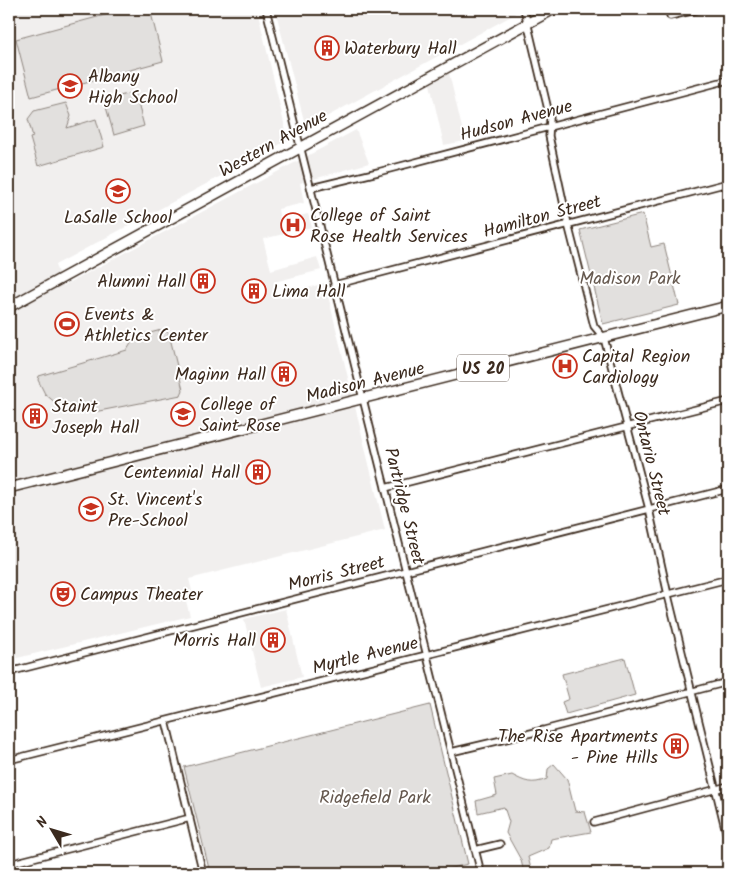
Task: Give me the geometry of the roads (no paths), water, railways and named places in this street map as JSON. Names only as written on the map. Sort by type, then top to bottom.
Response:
[{"type":"main road","name":"Western Avenue","points":[[9,307],[554,9]]},
{"type":"main road","name":"Madison Avenue","points":[[9,488],[728,306]]},
{"type":"street","name":"Partridge Street","points":[[266,9],[481,873]]},
{"type":"street","name":"Ontario Street","points":[[524,9],[550,118],[549,136],[568,224],[594,326],[604,338],[628,427],[728,840]]},
{"type":"street","points":[[670,16],[700,9]]},
{"type":"street","name":"Hudson Avenue","points":[[311,188],[728,80]]},
{"type":"street","name":"Hamilton Street","points":[[334,285],[728,183]]},
{"type":"street","points":[[385,488],[728,401]]},
{"type":"street","name":"Morris Street","points":[[9,672],[728,489]]},
{"type":"street","name":"Myrtle Avenue","points":[[9,760],[728,579]]},
{"type":"street","points":[[451,752],[728,682]]},
{"type":"street","points":[[166,721],[204,873]]},
{"type":"street","points":[[594,822],[728,786]]},
{"type":"street","points":[[9,864],[190,818]]},
{"type":"street","points":[[475,850],[500,844]]},
{"type":"place","name":"Waterbury Hall","points":[[327,48]]},
{"type":"place","name":"Albany High School","points":[[70,86]]},
{"type":"place","name":"LaSalle School","points":[[118,191]]},
{"type":"place","name":"College of Saint Rose Health Services","points":[[293,225]]},
{"type":"place","name":"Alumni Hall","points":[[203,281]]},
{"type":"place","name":"Lima Hall","points":[[254,291]]},
{"type":"place","name":"Events & Athletics Center","points":[[67,324]]},
{"type":"place","name":"Capital Region Cardiology","points":[[565,366]]},
{"type":"place","name":"Maginn Hall","points":[[284,374]]},
{"type":"place","name":"College of Saint Rose","points":[[183,414]]},
{"type":"place","name":"Staint Joseph Hall","points":[[35,416]]},
{"type":"place","name":"Centennial Hall","points":[[258,472]]},
{"type":"place","name":"St. Vincent's Pre-School","points":[[91,509]]},
{"type":"place","name":"Campus Theater","points":[[63,594]]},
{"type":"place","name":"Morris Hall","points":[[273,640]]},
{"type":"place","name":"The Rise Apartments - Pine Hills","points":[[676,746]]},
{"type":"park label","name":"Madison Park","points":[[630,278]]},
{"type":"park label","name":"Ridgefield Park","points":[[375,797]]}]
